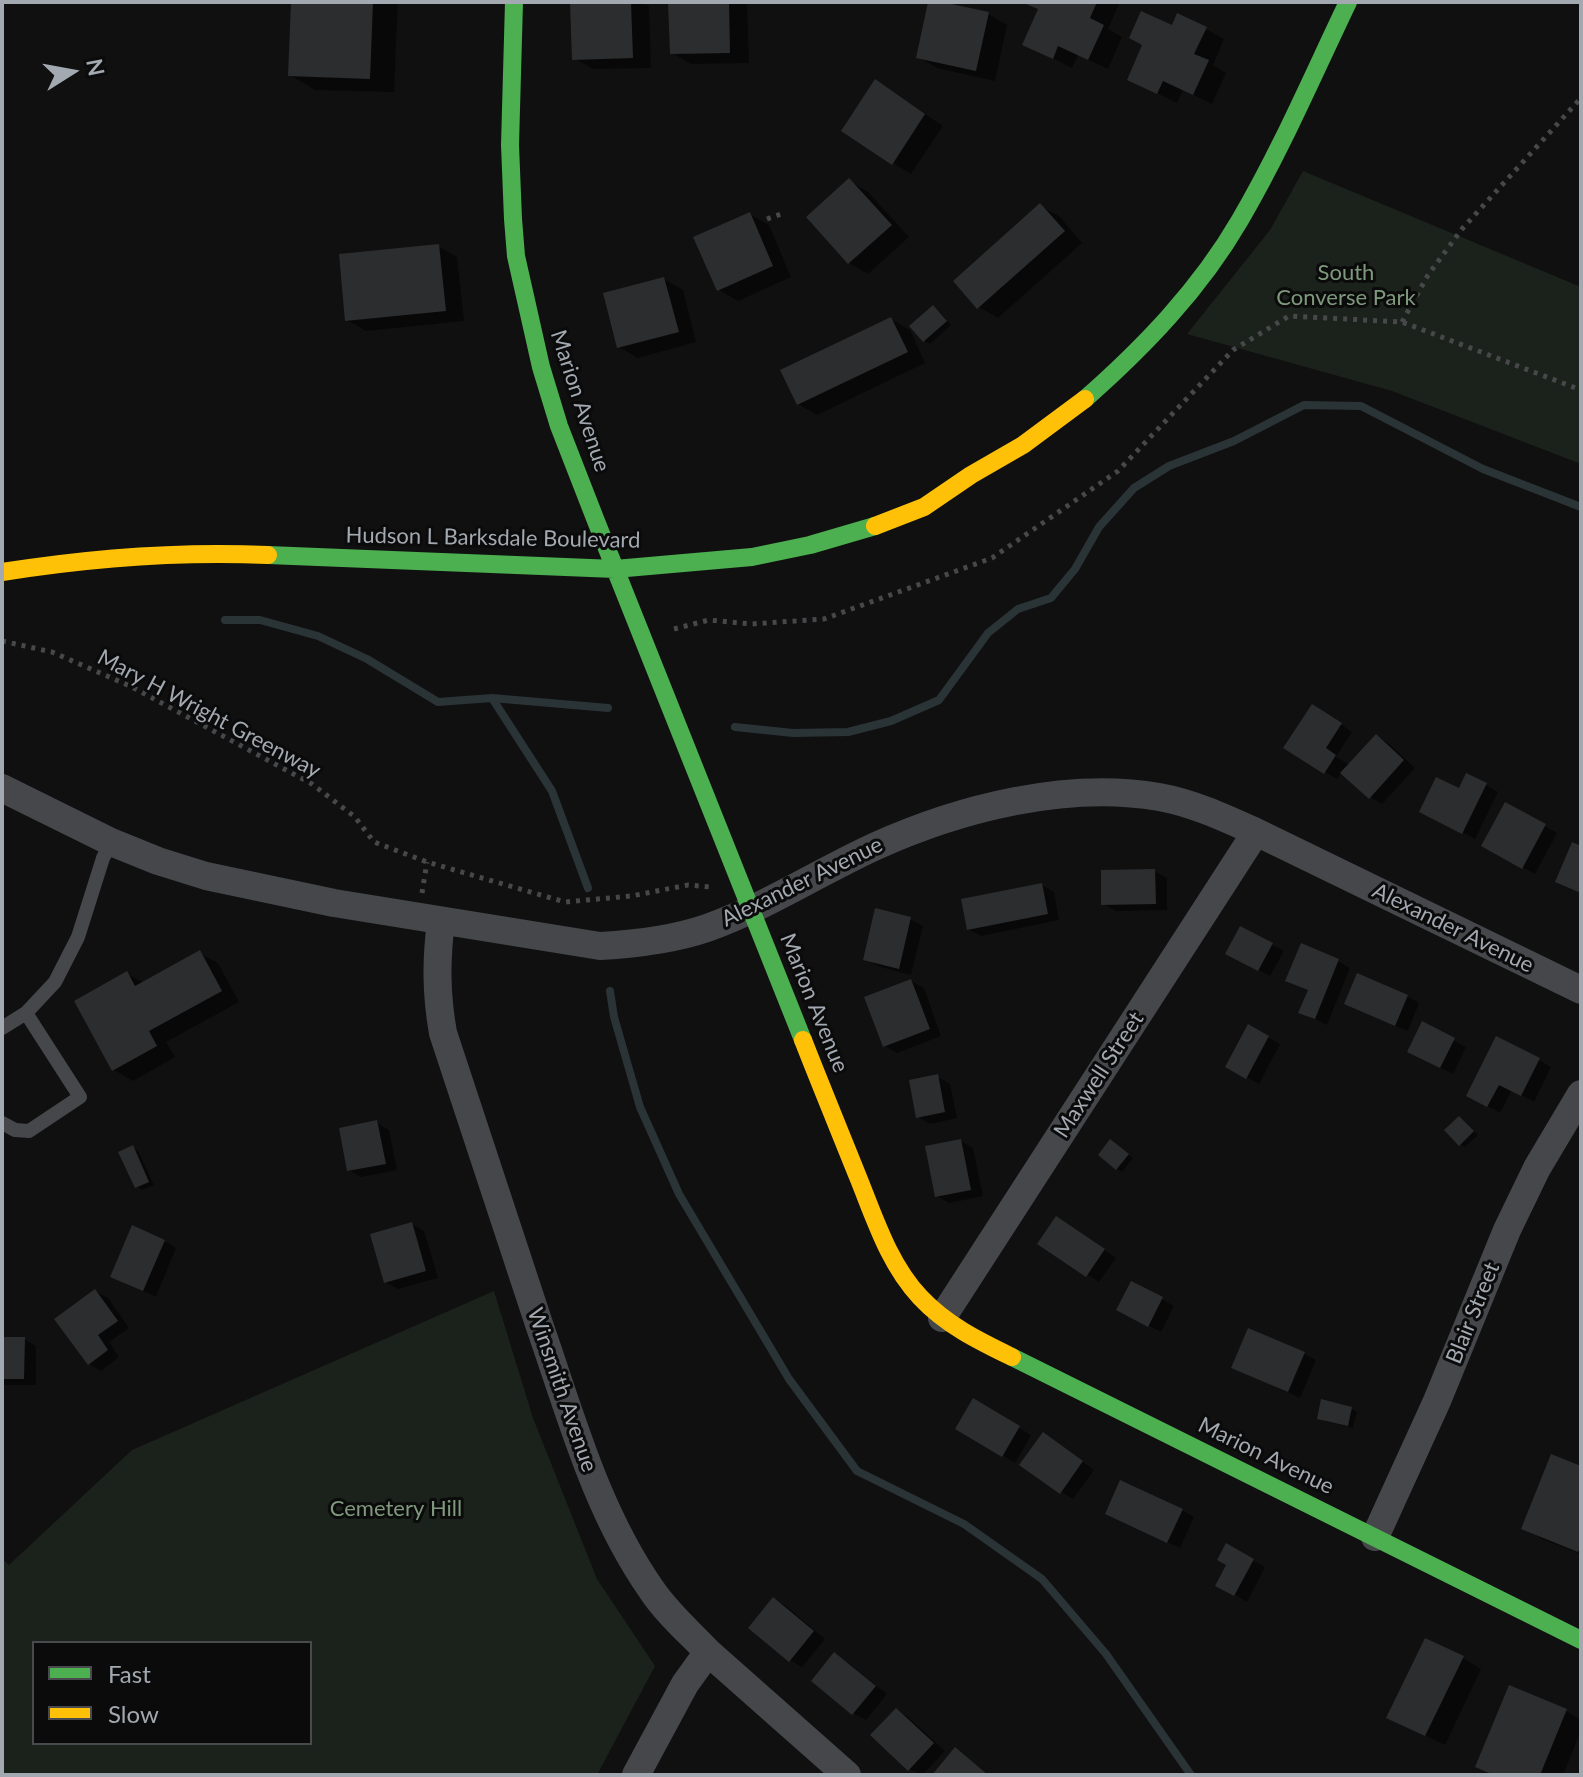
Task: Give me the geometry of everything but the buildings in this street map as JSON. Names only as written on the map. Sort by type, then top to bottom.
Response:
[{"type":"street","name":"Marion Avenue","points":[[514,2],[510,145],[516,256],[534,339],[559,426],[883,1240],[907,1283],[942,1318],[971,1337],[1581,1640]]},
{"type":"street","name":"Hudson L Barksdale Boulevard","points":[[2,572],[65,562],[146,556],[255,554],[615,569],[752,557],[868,529],[924,507],[1023,445],[1075,408],[1163,324],[1239,222],[1348,2]]},
{"type":"street","name":"Alexander Avenue","points":[[2,788],[111,842],[158,861],[231,882],[334,903],[600,946],[636,944],[708,928],[751,910],[876,846],[931,823],[965,813],[1034,799],[1114,793],[1160,797],[1204,809],[1256,832],[1581,990]]},
{"type":"street","name":"Maxwell Street","points":[[942,1318],[1256,832]]},
{"type":"street","name":"Winsmith Avenue","points":[[441,921],[436,987],[443,1033],[594,1483],[622,1543],[652,1591],[708,1652],[847,1775]]},
{"type":"street","name":"Blair Street","points":[[1375,1537],[1437,1401],[1507,1230],[1537,1168],[1581,1094]]},
{"type":"street","points":[[636,1775],[685,1684],[708,1652]]},
{"type":"lane","points":[[2,1028],[26,1013],[55,982],[78,937],[111,842]]},
{"type":"lane","points":[[2,1123],[15,1130],[29,1131],[80,1097],[26,1013]]},
{"type":"path","points":[[1402,322],[1428,275],[1462,229],[1581,98]]},
{"type":"path","points":[[767,219],[781,214]]},
{"type":"path","points":[[665,631],[709,620],[751,624],[824,619],[992,558],[1118,471],[1233,350],[1289,316],[1402,322],[1581,390]]},
{"type":"path","name":"Mary H Wright Greenway","points":[[2,641],[52,652],[130,686],[312,784],[355,817],[374,842],[427,862],[565,902],[631,896],[688,885],[710,887]]},
{"type":"green space","name":"South Converse Park","points":[[1303,171],[1581,287],[1581,464],[1392,391],[1187,334],[1270,230]]},
{"type":"green space","name":"Cemetery Hill","points":[[494,1291],[533,1418],[597,1579],[655,1666],[597,1775],[2,1775],[2,1558],[9,1565],[132,1450]]},
{"type":"waterway","points":[[735,727],[793,733],[848,732],[891,721],[939,700],[988,633],[1018,609],[1051,598],[1075,569],[1099,527],[1134,488],[1169,466],[1234,441],[1304,405],[1361,406],[1483,469],[1581,507]]},
{"type":"waterway","points":[[225,620],[260,620],[318,636],[367,659],[438,702],[492,698],[608,708]]},
{"type":"waterway","points":[[492,698],[552,791],[588,888]]},
{"type":"waterway","points":[[610,991],[614,1017],[640,1107],[679,1194],[789,1379],[857,1471],[964,1524],[1042,1579],[1106,1654],[1191,1775]]},
{"type":"traffic: fast","points":[[514,2],[510,145],[513,219],[516,256],[541,367],[559,426],[803,1040]]},
{"type":"traffic: fast","points":[[1085,399],[1170,316],[1224,245],[1269,167],[1348,2]]},
{"type":"traffic: fast","points":[[268,555],[615,569],[752,557],[810,545],[875,526]]},
{"type":"traffic: fast","points":[[1012,1357],[1581,1640]]},
{"type":"traffic: slow","points":[[875,526],[924,507],[1023,445],[1085,399]]},
{"type":"traffic: slow","points":[[2,572],[135,557],[268,555]]},
{"type":"traffic: slow","points":[[803,1040],[877,1225],[891,1256],[909,1284],[952,1324],[1012,1357]]}]
